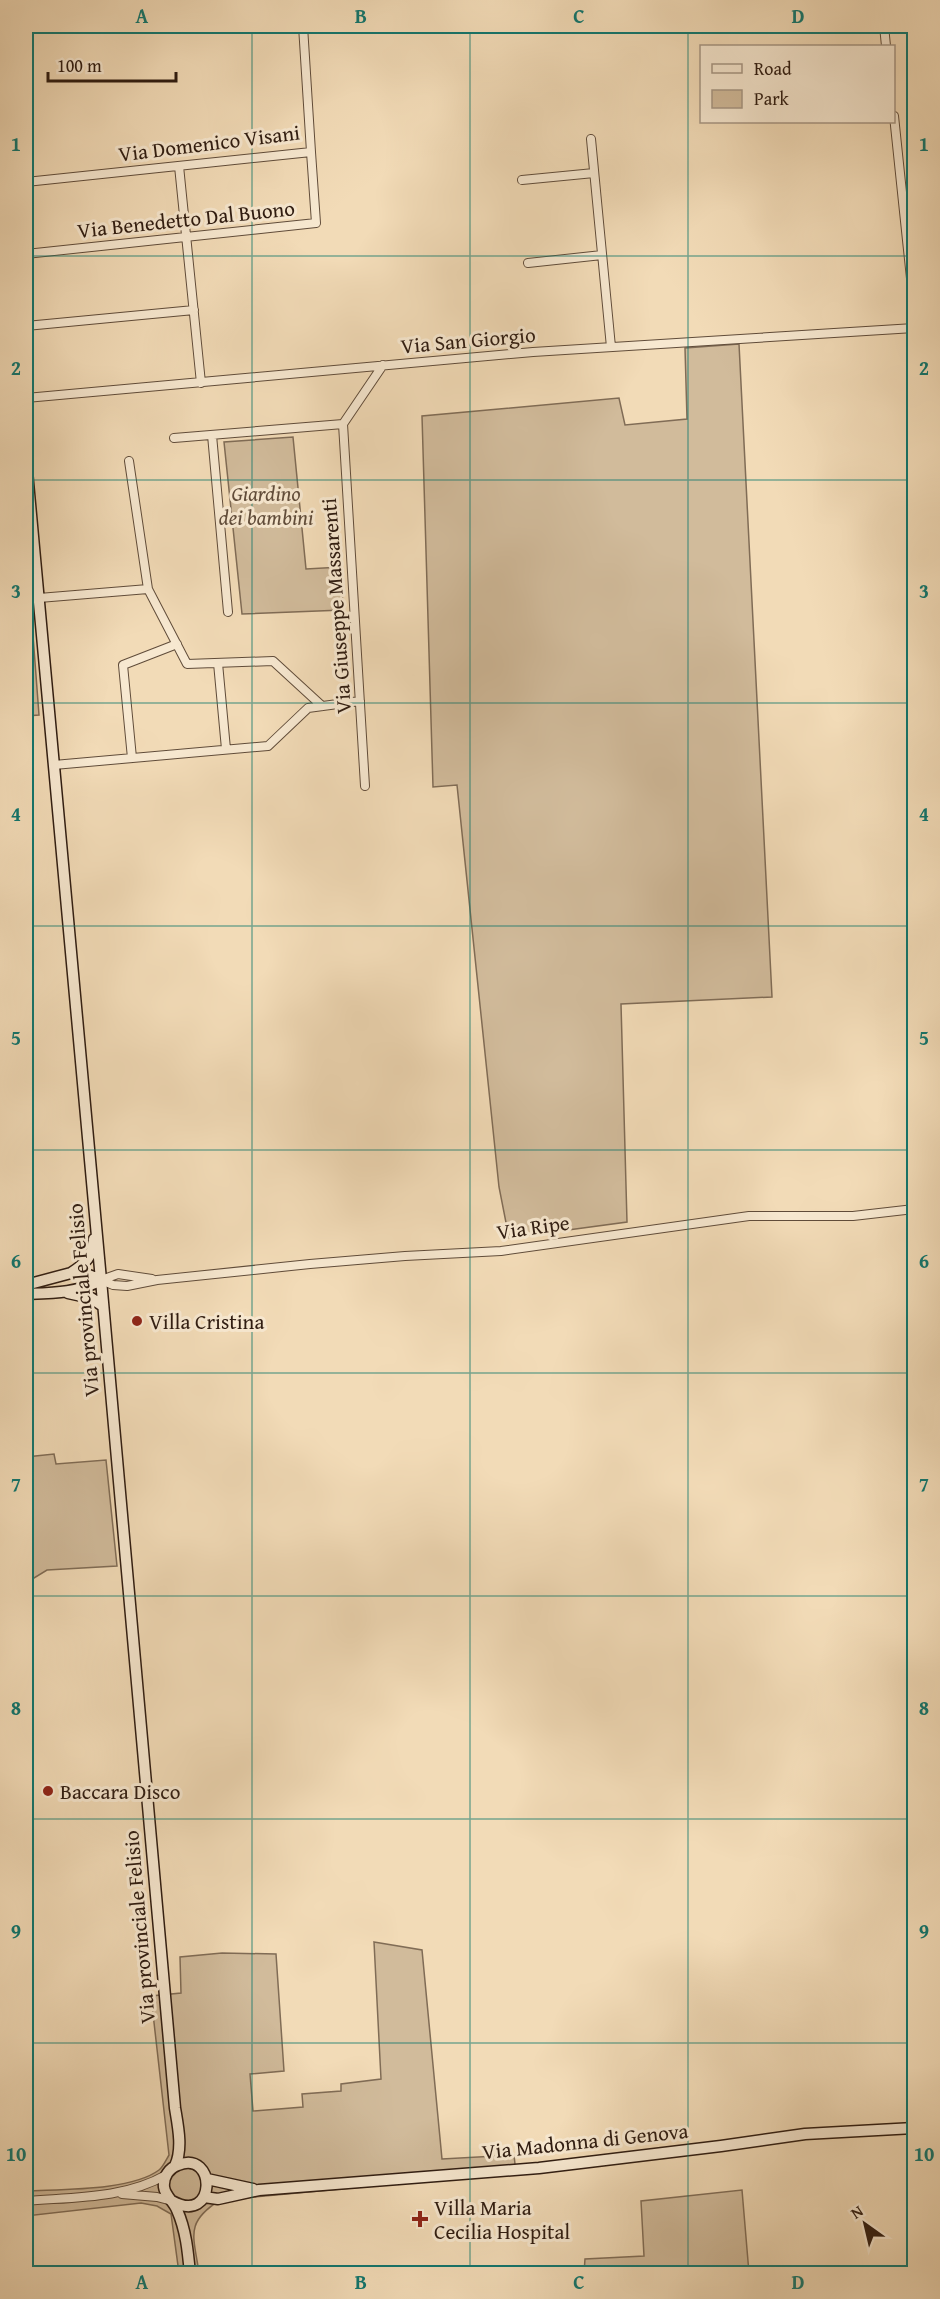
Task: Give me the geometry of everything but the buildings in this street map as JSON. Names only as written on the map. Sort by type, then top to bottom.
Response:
[{"type":"main road","name":"Via provinciale Felisio","points":[[26,460],[179,2135]]},
{"type":"main road","points":[[71,1273],[88,1259],[93,1247],[95,1212]]},
{"type":"main road","points":[[26,1286],[71,1273],[84,1273],[101,1280]]},
{"type":"main road","points":[[26,1294],[64,1292],[92,1285],[101,1280]]},
{"type":"main road","points":[[64,1292],[92,1298],[103,1306]]},
{"type":"main road","name":"Via Madonna di Genova","points":[[200,2200],[218,2199],[259,2190],[539,2168],[806,2134],[915,2128]]},
{"type":"main road","points":[[179,2135],[192,2164]]},
{"type":"main road","points":[[175,2166],[179,2135]]},
{"type":"main road","points":[[185,2233],[189,2217],[207,2190],[207,2179],[203,2171],[192,2164],[183,2163],[175,2166],[166,2175],[164,2185],[166,2194],[177,2209],[185,2233],[190,2274]]},
{"type":"main road","name":"Via Madonna di Genova","points":[[207,2179],[259,2190]]},
{"type":"main road","points":[[171,2201],[179,2206],[188,2206],[200,2200]]},
{"type":"street","name":"Via Domenico Visani","points":[[26,182],[311,152],[303,26]]},
{"type":"street","points":[[884,26],[886,45]]},
{"type":"street","points":[[895,123],[915,307]]},
{"type":"street","points":[[591,140],[611,346]]},
{"type":"street","name":"Via Benedetto Dal Buono","points":[[26,254],[316,223],[311,152]]},
{"type":"street","points":[[179,166],[201,383]]},
{"type":"street","points":[[522,180],[594,173]]},
{"type":"street","points":[[528,263],[602,255]]},
{"type":"street","points":[[26,326],[194,310]]},
{"type":"street","name":"Via San Giorgio","points":[[26,398],[611,346],[915,328]]},
{"type":"street","points":[[174,438],[343,424],[383,365]]},
{"type":"street","name":"Via Giuseppe Massarenti","points":[[343,424],[365,786]]},
{"type":"street","points":[[212,435],[228,612]]},
{"type":"street","points":[[129,460],[148,589],[187,664],[273,661],[322,706]]},
{"type":"street","points":[[39,598],[148,589]]},
{"type":"street","points":[[132,758],[123,665],[177,644]]},
{"type":"street","points":[[218,663],[226,749]]},
{"type":"street","points":[[54,765],[268,746],[308,708],[360,701]]},
{"type":"street","name":"Via Ripe","points":[[101,1280],[113,1285],[127,1286],[157,1280],[405,1256],[501,1251],[749,1216],[853,1216],[915,1209]]},
{"type":"street","points":[[117,2193],[147,2185],[166,2175]]},
{"type":"street","points":[[26,2200],[117,2193],[157,2197],[171,2201]]},
{"type":"green space","points":[[739,344],[772,997],[621,1004],[627,1222],[509,1238],[499,1187],[457,785],[433,787],[422,416],[619,398],[625,425],[687,419],[685,348]]},
{"type":"green space","name":"Giardino dei bambini","points":[[293,437],[306,569],[341,567],[343,610],[242,614],[224,442]]},
{"type":"green space","points":[[31,609],[39,715],[26,716],[26,610]]},
{"type":"green space","points":[[54,1454],[56,1464],[106,1460],[117,1566],[47,1570],[29,1581],[26,1593],[26,1457]]},
{"type":"green space","points":[[374,1942],[422,1950],[442,2159],[514,2155],[516,2173],[220,2200],[209,2208],[196,2223],[194,2240],[199,2273],[179,2273],[171,2214],[157,2206],[141,2203],[26,2216],[26,2191],[95,2188],[131,2182],[159,2170],[169,2155],[151,1996],[181,1993],[180,1957],[222,1953],[276,1954],[284,2071],[250,2074],[253,2111],[303,2107],[302,2094],[341,2091],[341,2084],[381,2079]]},
{"type":"green space","points":[[742,2190],[749,2273],[584,2273],[585,2259],[644,2256],[641,2201]]},
{"type":"place","name":"Villa Cristina","points":[[137,1321]]},
{"type":"place","name":"Baccara Disco","points":[[48,1791]]},
{"type":"place","name":"Villa Maria Cecilia Hospital","points":[[420,2219]]}]
